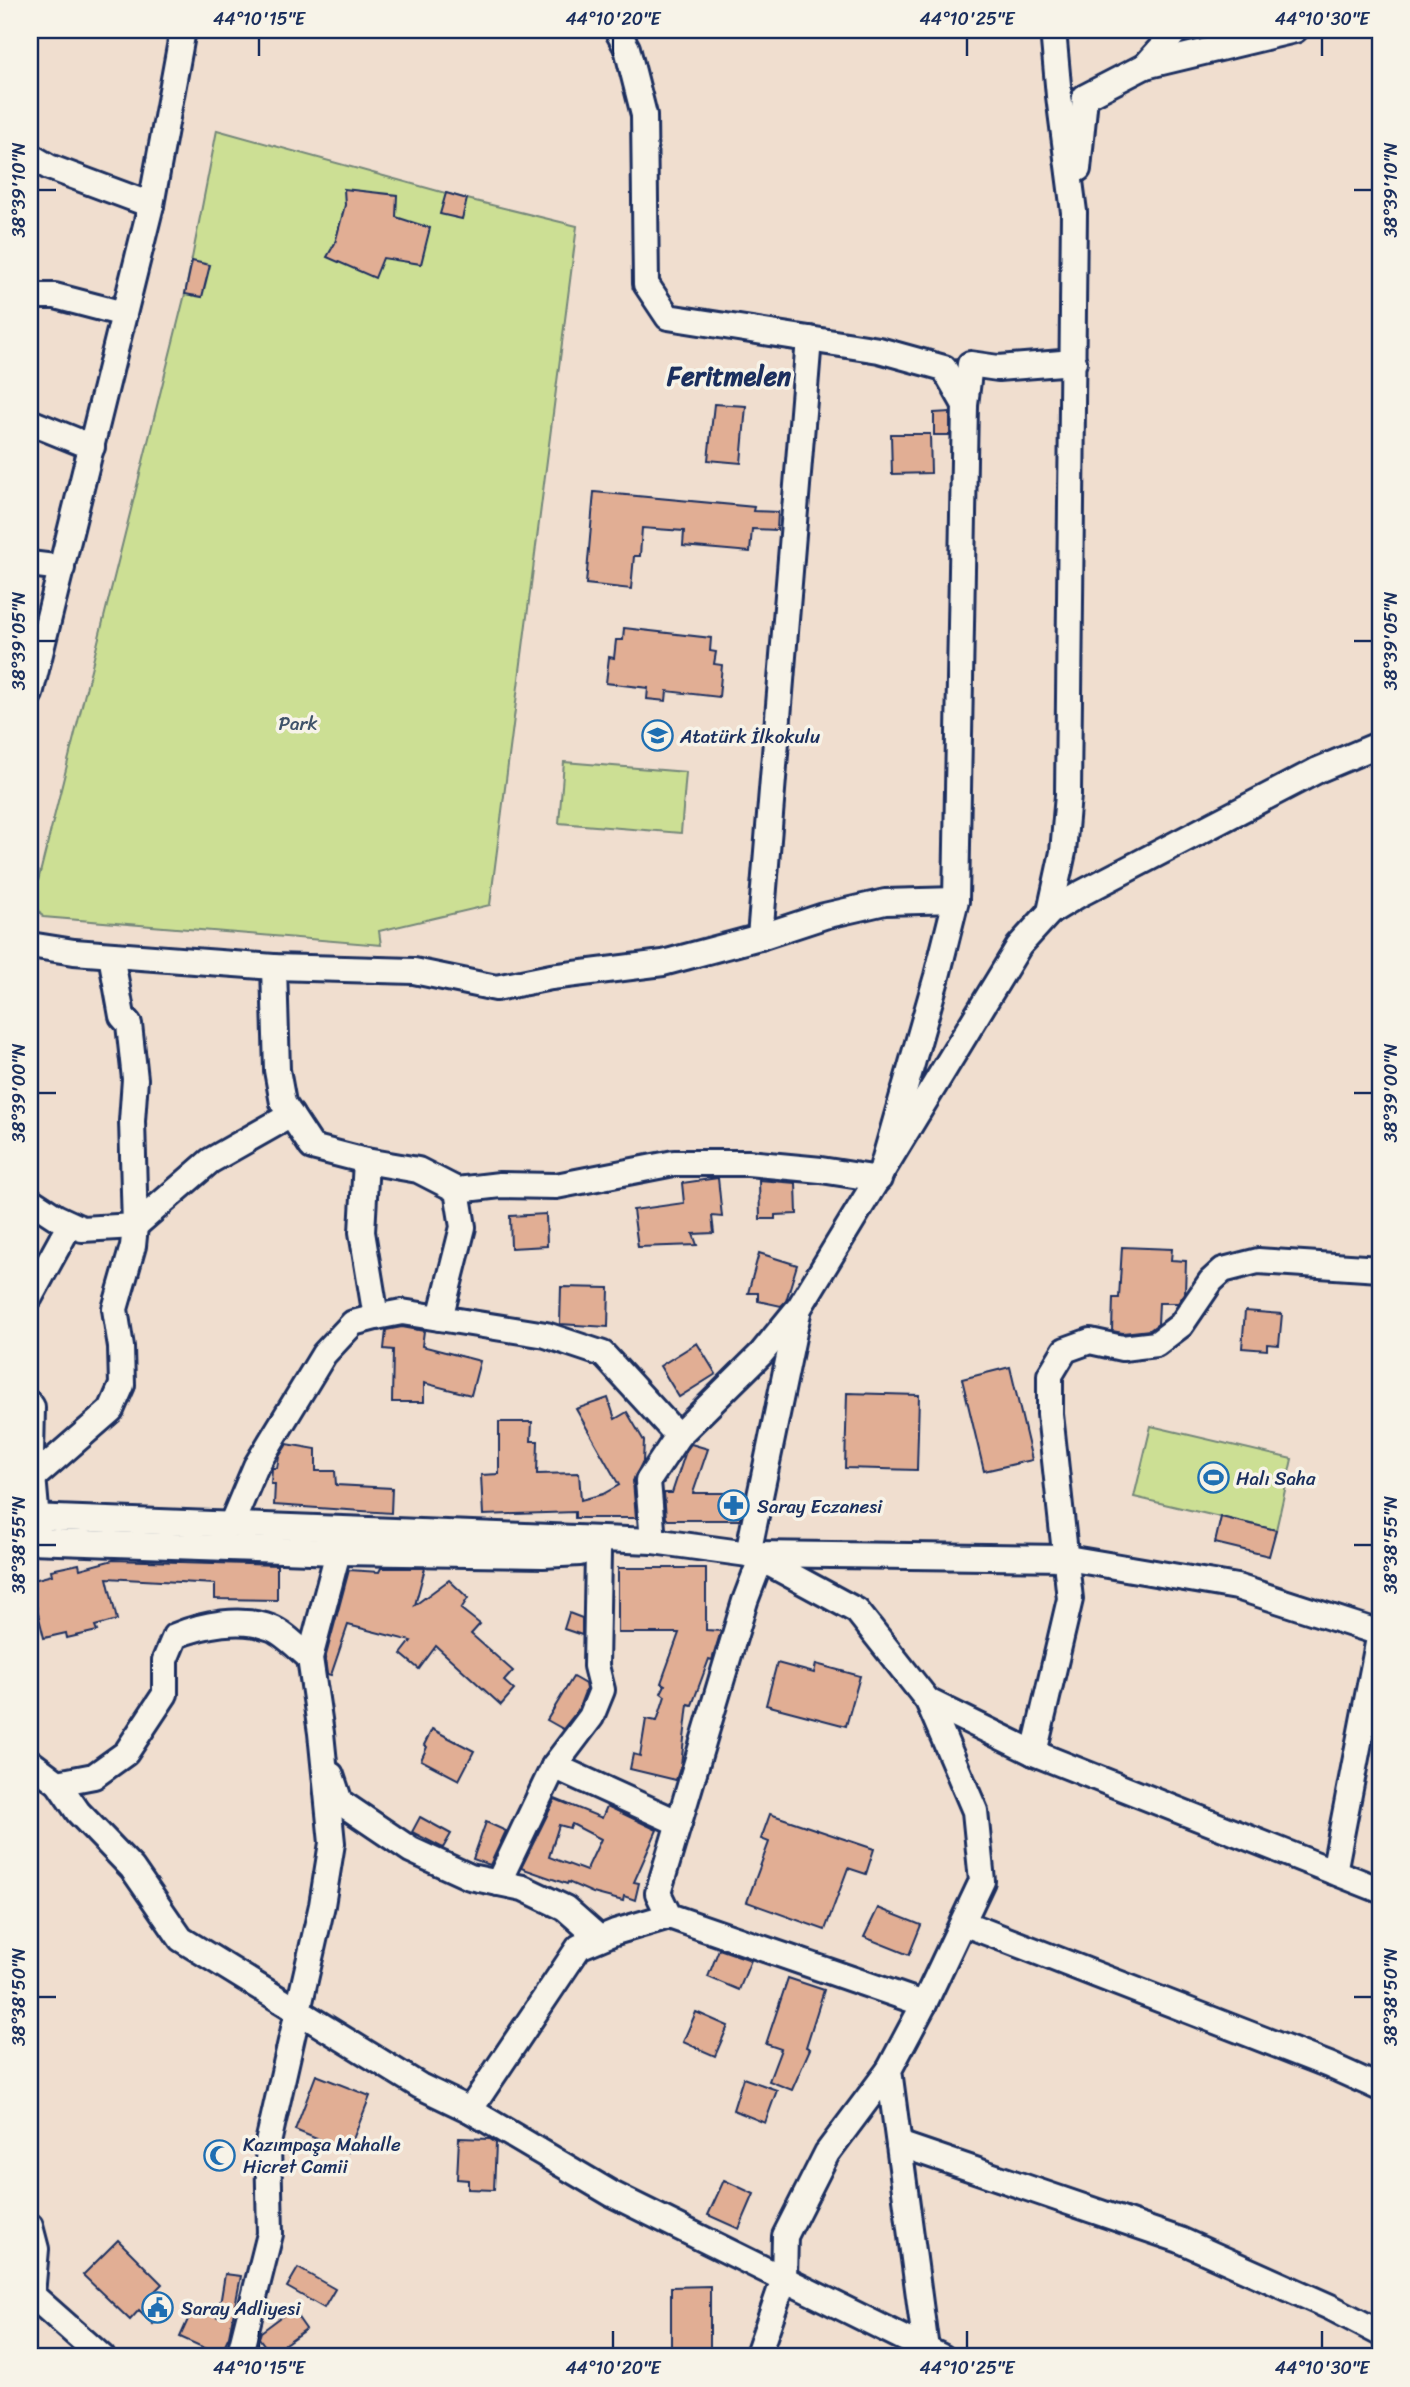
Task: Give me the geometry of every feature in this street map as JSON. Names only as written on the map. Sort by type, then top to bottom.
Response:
[{"type":"street","points":[[30,694],[34,660],[62,568],[151,205],[183,30]]},
{"type":"street","points":[[617,30],[627,48],[644,115],[646,284],[668,317],[879,349],[944,368],[965,405]]},
{"type":"street","points":[[1053,30],[1074,212]]},
{"type":"street","points":[[1145,66],[1177,30]]},
{"type":"street","points":[[1050,912],[1063,852],[1068,795],[1074,212],[1085,97],[1145,66],[1295,30]]},
{"type":"street","points":[[30,156],[49,167],[151,205]]},
{"type":"street","points":[[30,296],[55,296],[124,314]]},
{"type":"street","points":[[760,937],[809,339]]},
{"type":"street","points":[[879,1179],[956,900],[965,405],[971,365],[998,368],[1074,362]]},
{"type":"street","points":[[30,422],[92,447]]},
{"type":"street","points":[[30,564],[62,568]]},
{"type":"street","points":[[653,1541],[648,1480],[678,1436],[761,1354],[799,1308],[1019,946],[1050,912],[1318,770],[1380,744]]},
{"type":"street","points":[[30,945],[74,952],[274,967],[414,971],[496,988],[551,977],[663,963],[760,937],[824,916],[886,902],[956,900]]},
{"type":"street","points":[[34,1477],[111,1410],[122,1385],[121,1347],[115,1309],[133,1246],[135,1226],[132,1121],[135,1079],[129,1024],[122,1016],[111,955]]},
{"type":"street","points":[[274,967],[277,1070],[283,1103],[312,1147],[418,1171],[457,1190],[500,1185],[556,1186],[674,1163],[748,1163],[879,1179]]},
{"type":"street","points":[[30,1199],[82,1229],[135,1226],[210,1161],[291,1115]]},
{"type":"street","points":[[366,1161],[362,1232],[376,1317]]},
{"type":"street","points":[[440,1318],[463,1227],[457,1190]]},
{"type":"street","points":[[30,1297],[70,1224]]},
{"type":"street","points":[[1034,1753],[1070,1599],[1050,1413],[1050,1376],[1065,1350],[1090,1341],[1122,1348],[1156,1344],[1181,1325],[1211,1282],[1223,1270],[1258,1261],[1380,1269]]},
{"type":"street","points":[[669,1916],[658,1893],[745,1601],[799,1308]]},
{"type":"street","points":[[231,1525],[256,1466],[324,1354],[353,1323],[376,1317],[402,1312],[546,1335],[603,1354],[678,1436]]},
{"type":"street","points":[[30,1404],[34,1529]]},
{"type":"street","points":[[34,1529],[231,1525],[653,1541],[754,1556],[1067,1558],[1237,1587],[1380,1633],[1334,1872]]},
{"type":"street","points":[[34,1529],[338,1552],[543,1555],[598,1552],[653,1541]]},
{"type":"street","points":[[239,2357],[270,2234],[268,2143],[322,1905],[332,1843],[310,1658],[338,1552]]},
{"type":"street","points":[[498,1883],[554,1766],[591,1717],[602,1690],[596,1666],[598,1552]]},
{"type":"street","points":[[754,1556],[857,1611],[928,1701],[975,1811],[982,1881],[889,2070],[827,2152],[785,2236],[784,2279],[757,2357]]},
{"type":"street","points":[[58,1783],[94,1776],[126,1753],[165,1694],[165,1660],[175,1636],[190,1630],[236,1622],[272,1628],[310,1658]]},
{"type":"street","points":[[928,1701],[1034,1753],[1380,1890]]},
{"type":"street","points":[[323,1755],[340,1802],[411,1850],[470,1877],[523,1888],[565,1908],[599,1938]]},
{"type":"street","points":[[30,1762],[58,1783],[78,1812],[132,1868],[181,1939],[419,2086],[470,2110],[612,2194],[930,2355]]},
{"type":"street","points":[[554,1766],[679,1823]]},
{"type":"street","points":[[470,2110],[579,1947],[669,1916],[923,2004]]},
{"type":"street","points":[[962,1923],[1329,2065],[1380,2088]]},
{"type":"street","points":[[889,2070],[930,2355]]},
{"type":"street","points":[[899,2144],[1180,2240],[1330,2307],[1380,2333]]},
{"type":"street","points":[[30,2226],[36,2249],[31,2295],[102,2357]]},
{"type":"green space","name":"Park","points":[[217,130],[467,199],[577,226],[490,905],[379,931],[381,945],[43,917],[33,901],[185,294]]},
{"type":"green space","points":[[564,762],[686,772],[681,833],[559,823]]},
{"type":"green space","name":"Halı Saha","points":[[1151,1426],[1292,1459],[1276,1530],[1134,1497]]},
{"type":"building","points":[[344,189],[397,195],[396,217],[430,228],[421,264],[383,258],[375,278],[327,257],[335,243],[345,205]]},
{"type":"building","points":[[446,193],[467,199],[462,219],[440,214]]},
{"type":"building","points":[[192,261],[210,265],[202,297],[185,294]]},
{"type":"building","points":[[714,404],[746,406],[741,463],[708,460]]},
{"type":"building","points":[[950,412],[950,435],[934,435],[934,413]]},
{"type":"building","points":[[891,434],[930,434],[931,473],[892,474]]},
{"type":"building","points":[[594,492],[754,507],[753,511],[778,512],[777,530],[752,529],[750,552],[683,546],[684,531],[642,528],[640,556],[634,556],[631,589],[586,584]]},
{"type":"building","points":[[624,628],[711,638],[710,651],[716,652],[714,664],[722,665],[719,697],[667,691],[666,701],[647,699],[648,688],[606,683],[609,657],[614,658],[616,640],[623,640]]},
{"type":"building","points":[[718,1178],[722,1217],[712,1216],[714,1233],[693,1234],[697,1245],[638,1247],[633,1210],[684,1203],[682,1183]]},
{"type":"building","points":[[759,1180],[796,1183],[797,1214],[760,1219]]},
{"type":"building","points":[[546,1214],[547,1246],[511,1248],[510,1216]]},
{"type":"building","points":[[1122,1247],[1172,1249],[1171,1260],[1186,1261],[1185,1293],[1178,1303],[1159,1303],[1158,1324],[1150,1330],[1123,1333],[1112,1331],[1113,1298],[1119,1298]]},
{"type":"building","points":[[759,1253],[797,1265],[786,1301],[781,1306],[758,1301],[758,1293],[748,1293]]},
{"type":"building","points":[[561,1287],[609,1288],[608,1327],[560,1324]]},
{"type":"building","points":[[1245,1311],[1282,1314],[1279,1345],[1267,1344],[1267,1350],[1242,1348]]},
{"type":"building","points":[[402,1327],[424,1331],[422,1346],[480,1361],[471,1395],[424,1383],[424,1402],[392,1402],[393,1350],[384,1349],[386,1330]]},
{"type":"building","points":[[697,1343],[716,1374],[679,1397],[660,1366]]},
{"type":"building","points":[[1010,1367],[1032,1460],[984,1471],[962,1379]]},
{"type":"building","points":[[847,1393],[919,1395],[917,1470],[845,1468]]},
{"type":"building","points":[[608,1398],[615,1419],[627,1412],[644,1441],[643,1461],[633,1481],[636,1518],[575,1518],[575,1512],[483,1515],[481,1475],[499,1474],[499,1422],[532,1422],[531,1441],[538,1441],[537,1474],[579,1473],[581,1500],[603,1494],[619,1485],[576,1409]]},
{"type":"building","points":[[287,1444],[316,1449],[316,1471],[335,1471],[336,1485],[392,1488],[391,1513],[274,1505],[275,1484],[271,1484],[272,1468],[277,1468],[279,1457]]},
{"type":"building","points":[[691,1444],[708,1449],[693,1493],[740,1493],[740,1520],[666,1518],[664,1493],[672,1493],[686,1451]]},
{"type":"building","points":[[1221,1517],[1276,1530],[1269,1556],[1215,1543]]},
{"type":"building","points":[[113,1560],[277,1565],[277,1600],[215,1599],[215,1584],[107,1578],[117,1620],[95,1626],[97,1631],[67,1638],[66,1633],[44,1638],[30,1581],[52,1575],[51,1570],[79,1564],[80,1569]]},
{"type":"building","points":[[381,1568],[425,1568],[415,1605],[449,1580],[468,1598],[461,1609],[480,1624],[471,1634],[513,1671],[504,1681],[514,1690],[501,1705],[436,1646],[419,1669],[401,1654],[411,1641],[348,1625],[331,1675],[327,1674],[325,1659],[349,1570],[379,1572]]},
{"type":"building","points":[[618,1568],[706,1568],[706,1630],[721,1631],[712,1660],[709,1659],[692,1705],[688,1704],[681,1765],[676,1780],[630,1769],[633,1754],[640,1756],[646,1719],[657,1721],[665,1696],[661,1693],[665,1685],[661,1683],[679,1633],[618,1633]]},
{"type":"building","points":[[569,1613],[582,1618],[582,1635],[564,1629]]},
{"type":"building","points":[[777,1663],[814,1673],[816,1664],[860,1676],[846,1726],[766,1705]]},
{"type":"building","points":[[573,1677],[585,1684],[586,1689],[578,1710],[563,1729],[547,1720]]},
{"type":"building","points":[[432,1729],[474,1751],[459,1780],[421,1760],[427,1747],[424,1745]]},
{"type":"building","points":[[555,1799],[602,1818],[607,1806],[657,1830],[634,1882],[639,1883],[635,1900],[624,1896],[623,1901],[593,1893],[568,1882],[567,1884],[521,1868]],"holes":[[[572,1824],[601,1839],[586,1871],[549,1857],[559,1825],[570,1828]]]},
{"type":"building","points":[[770,1814],[874,1849],[866,1874],[848,1868],[825,1930],[747,1902],[769,1842],[761,1839]]},
{"type":"building","points":[[420,1817],[451,1834],[443,1848],[412,1832]]},
{"type":"building","points":[[486,1822],[506,1831],[490,1865],[473,1859]]},
{"type":"building","points":[[878,1908],[921,1925],[909,1955],[864,1937]]},
{"type":"building","points":[[719,1949],[751,1960],[739,1990],[708,1977]]},
{"type":"building","points":[[788,1978],[824,1990],[806,2047],[810,2049],[792,2090],[769,2081],[781,2049],[766,2044]]},
{"type":"building","points":[[696,2012],[728,2026],[715,2056],[683,2042]]},
{"type":"building","points":[[316,2075],[370,2096],[348,2152],[295,2130]]},
{"type":"building","points":[[743,2078],[777,2090],[765,2123],[733,2110]]},
{"type":"building","points":[[459,2138],[490,2139],[496,2143],[494,2190],[468,2189],[468,2180],[457,2179]]},
{"type":"building","points":[[724,2180],[754,2194],[739,2229],[708,2215]]},
{"type":"building","points":[[118,2240],[162,2284],[155,2291],[170,2307],[153,2324],[139,2310],[130,2320],[83,2275]]},
{"type":"building","points":[[298,2268],[335,2289],[324,2308],[287,2287]]},
{"type":"building","points":[[225,2274],[241,2276],[229,2336],[220,2355],[180,2337],[194,2306],[218,2317]]},
{"type":"building","points":[[710,2286],[710,2357],[671,2357],[671,2287]]},
{"type":"building","points":[[292,2309],[306,2329],[271,2354],[259,2338],[261,2332]]},
{"type":"place","name":"Atatürk İlkokulu","points":[[657,736]]},
{"type":"place","name":"Halı Saha","points":[[1213,1478]]},
{"type":"place","name":"Saray Eczanesi","points":[[734,1506]]},
{"type":"place","name":"Kazımpaşa Mahalle Hicret Camii","points":[[220,2155]]},
{"type":"place","name":"Saray Adliyesi","points":[[158,2308]]},
{"type":"district","name":"Feritmelen","points":[[729,376]]}]
